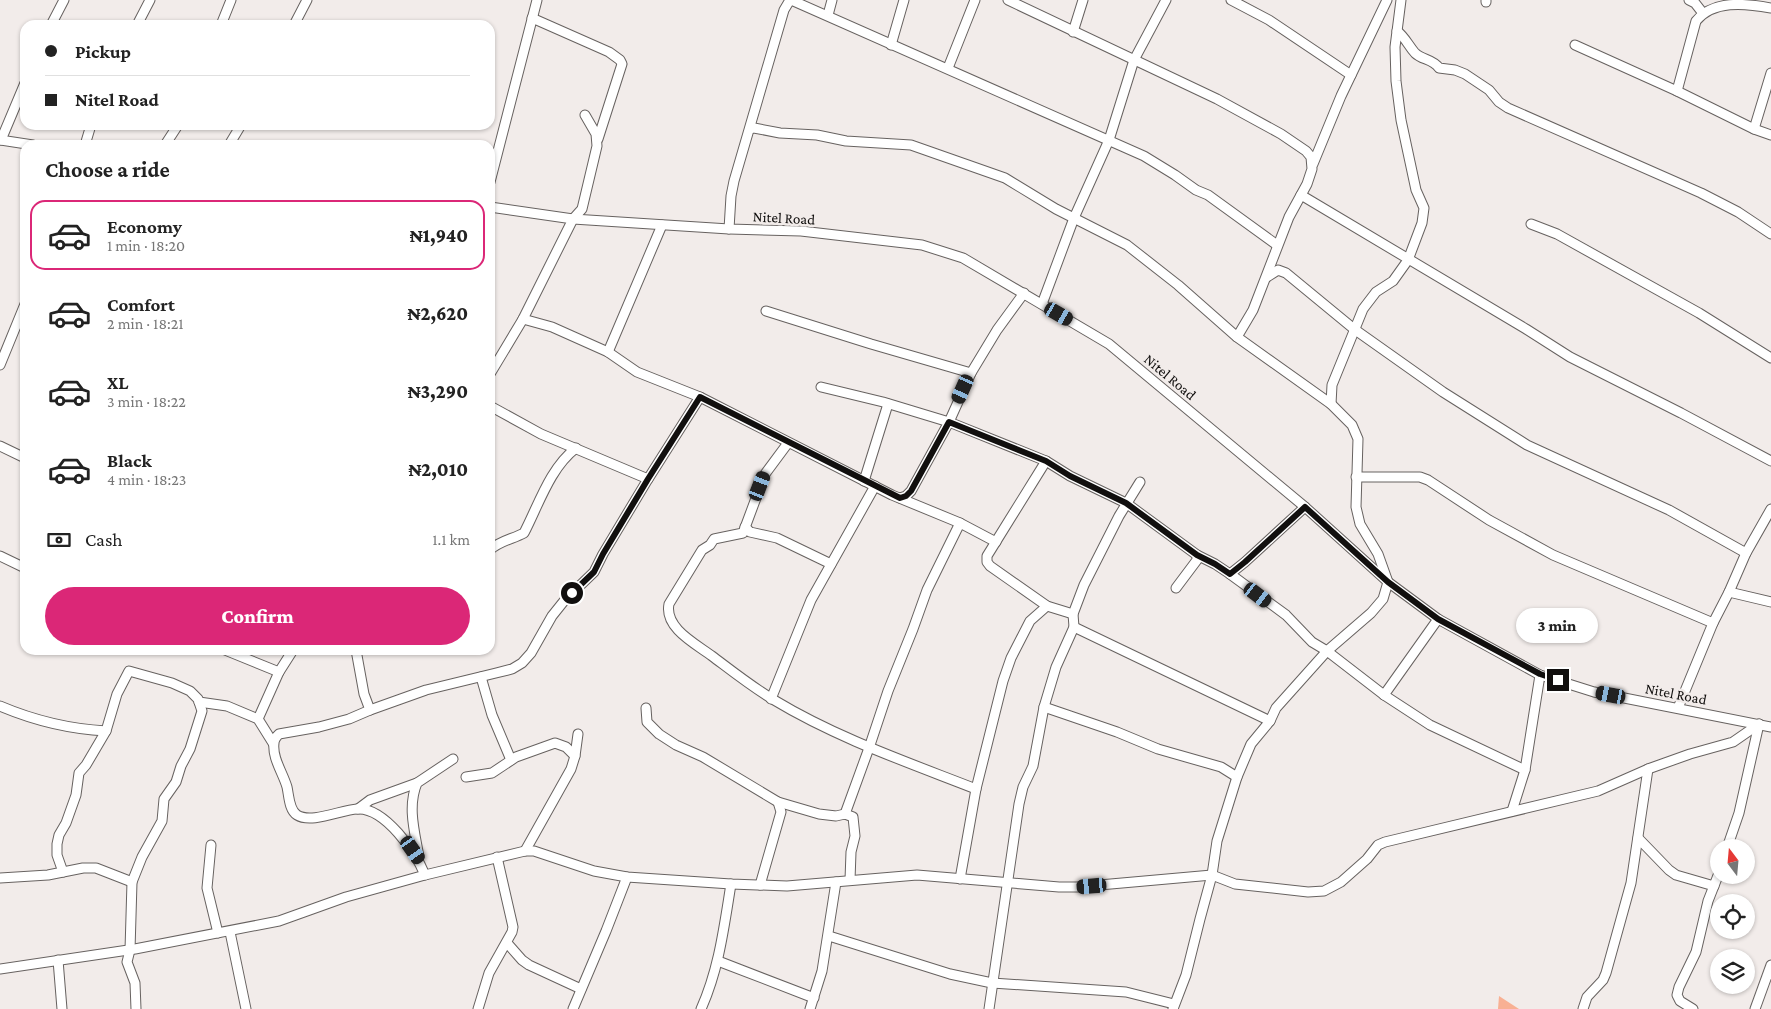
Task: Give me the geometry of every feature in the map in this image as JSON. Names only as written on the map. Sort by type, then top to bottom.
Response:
[{"type":"street","points":[[54,20],[64,0]]},
{"type":"street","points":[[140,20],[150,0]]},
{"type":"street","points":[[223,20],[231,0]]},
{"type":"street","points":[[297,20],[307,0]]},
{"type":"street","points":[[495,162],[537,0]]},
{"type":"street","points":[[781,0],[784,10]]},
{"type":"street","points":[[729,229],[731,196],[747,134],[784,10],[791,0],[1144,156],[1196,190],[1208,195],[1277,245]]},
{"type":"street","points":[[828,15],[832,0]]},
{"type":"street","points":[[890,45],[904,0]]},
{"type":"street","points":[[948,68],[975,0]]},
{"type":"street","points":[[1008,0],[1217,100],[1281,134],[1306,151],[1311,157],[1312,169]]},
{"type":"street","points":[[1073,32],[1083,0]]},
{"type":"street","points":[[1042,304],[1074,218],[1109,140],[1134,60],[1166,0]]},
{"type":"street","points":[[1230,0],[1269,20],[1351,75]]},
{"type":"street","points":[[1238,337],[1253,310],[1289,217],[1301,195],[1316,155],[1351,75],[1387,0]]},
{"type":"street","points":[[1331,404],[1332,385],[1363,309],[1376,292],[1394,281],[1408,260],[1422,223],[1424,208],[1416,190],[1400,120],[1396,81],[1395,47],[1401,0]]},
{"type":"street","points":[[1689,0],[1695,3],[1702,12]]},
{"type":"street","points":[[1677,91],[1696,21],[1702,12],[1726,1],[1771,8]]},
{"type":"street","points":[[495,366],[523,319],[573,219],[582,209],[598,139],[622,64],[620,60],[609,52],[532,18]]},
{"type":"street","points":[[1397,31],[1407,39],[1415,53],[1429,59],[1441,69],[1455,70],[1465,74],[1489,90],[1499,102],[1508,108],[1701,193],[1738,212],[1771,234]]},
{"type":"street","points":[[1575,46],[1677,91],[1754,129],[1771,135]]},
{"type":"street","points":[[1754,129],[1771,73]]},
{"type":"street","points":[[20,95],[1,140],[20,143]]},
{"type":"street","points":[[585,115],[598,139]]},
{"type":"street","points":[[750,129],[817,135],[846,141],[910,145],[1005,178],[1074,218],[1127,245],[1178,285],[1238,337],[1331,404],[1352,426],[1358,439],[1356,507],[1360,524],[1378,554],[1388,582],[1383,598],[1378,606],[1326,651],[1276,708],[1270,721],[1251,744],[1237,777],[1217,841],[1212,875],[1186,975],[1174,1007],[1126,992],[992,983],[950,974],[829,936]]},
{"type":"street","points":[[1301,195],[1570,357],[1771,461]]},
{"type":"street","name":"Nitel Road","points":[[495,208],[573,219],[729,229],[801,231],[922,244],[963,258],[1109,344],[1305,507],[1388,582],[1438,619],[1540,674],[1594,692],[1771,727]]},
{"type":"street","points":[[1530,224],[1557,234],[1699,313],[1771,358]]},
{"type":"street","points":[[608,352],[662,225]]},
{"type":"street","points":[[1267,277],[1278,270],[1286,273],[1354,328],[1443,392],[1527,445],[1669,510],[1746,553]]},
{"type":"street","points":[[900,498],[906,496],[911,491],[949,422],[970,373],[997,330],[1024,293]]},
{"type":"street","points":[[766,311],[970,373]]},
{"type":"street","points":[[0,365],[20,316]]},
{"type":"street","points":[[523,319],[552,327],[608,352],[637,372],[700,397],[864,481],[960,523],[996,542]]},
{"type":"street","points":[[0,338],[10,340]]},
{"type":"street","points":[[821,387],[904,407],[949,422],[1046,461],[1070,476],[1126,503],[1197,555],[1230,574],[1286,615],[1312,642],[1384,695],[1430,725],[1525,770]]},
{"type":"street","points":[[419,860],[397,831],[374,813],[358,809],[303,818],[295,814],[275,755],[274,743],[276,737],[279,734],[350,719],[426,690],[481,677],[512,668],[522,663],[531,652],[552,616],[564,601],[594,572],[648,479],[700,397]]},
{"type":"street","points":[[864,481],[888,404]]},
{"type":"street","points":[[495,409],[541,434],[648,479]]},
{"type":"street","points":[[788,443],[765,474],[743,533],[714,539],[702,550],[669,604],[667,611],[670,619],[682,634],[771,699],[788,709],[870,748],[976,788]]},
{"type":"street","points":[[0,446],[20,456]]},
{"type":"street","points":[[495,546],[524,533],[558,467],[566,456],[576,448]]},
{"type":"street","points":[[1046,461],[987,556],[987,562],[1047,606],[1073,614]]},
{"type":"street","points":[[1356,477],[1420,477],[1428,480],[1489,520],[1553,555],[1713,623]]},
{"type":"street","points":[[989,1009],[1021,794],[1033,766],[1044,707],[1056,667],[1074,627],[1073,614],[1084,585],[1126,503],[1140,482]]},
{"type":"street","points":[[771,699],[811,600],[875,486]]},
{"type":"street","points":[[1230,574],[1305,507]]},
{"type":"street","points":[[1678,708],[1713,623],[1746,553],[1771,509]]},
{"type":"street","points":[[844,814],[927,590],[960,523]]},
{"type":"street","points":[[745,527],[750,532],[777,538],[831,564]]},
{"type":"street","points":[[1176,588],[1196,560],[1197,555]]},
{"type":"street","points":[[0,556],[20,566]]},
{"type":"street","points":[[1729,592],[1771,602]]},
{"type":"street","points":[[960,879],[976,788],[1003,681],[1011,658],[1030,621],[1034,615],[1047,606]]},
{"type":"street","points":[[1384,695],[1438,619]]},
{"type":"street","points":[[1074,627],[1270,721]]},
{"type":"street","points":[[237,655],[279,672]]},
{"type":"street","points":[[258,719],[279,672],[290,655]]},
{"type":"street","points":[[357,655],[364,694],[370,710]]},
{"type":"street","points":[[63,872],[57,855],[59,835],[66,823],[76,796],[79,773],[106,731],[117,694],[129,670],[172,683],[190,691],[199,702],[202,711],[190,749],[181,766],[176,782],[164,799],[162,820],[132,882],[130,950],[127,962],[135,983],[136,1009]]},
{"type":"street","points":[[1512,811],[1525,770],[1540,674]]},
{"type":"street","points":[[481,677],[492,715],[511,760]]},
{"type":"street","points":[[199,702],[226,706],[258,719],[274,743]]},
{"type":"street","points":[[0,706],[34,718],[90,730],[106,731]]},
{"type":"street","points":[[1044,707],[1117,732],[1158,749],[1221,767],[1237,777]]},
{"type":"street","points":[[646,708],[647,722],[658,734],[676,745],[713,762],[778,802],[819,814],[836,816],[844,814],[852,817],[854,821],[854,836],[851,852],[850,880]]},
{"type":"street","points":[[0,969],[130,950],[230,932],[290,918],[346,897],[425,875],[525,851],[534,851],[594,871],[627,877],[732,884],[787,886],[917,875],[1077,887],[1212,875],[1235,884],[1308,892],[1324,891],[1341,882],[1367,859],[1378,845],[1385,842],[1598,792],[1648,769],[1690,754],[1733,742],[1759,724]]},
{"type":"street","points":[[1730,839],[1739,813],[1759,724]]},
{"type":"street","points":[[525,851],[571,769],[578,734]]},
{"type":"street","points":[[466,777],[492,773],[511,760],[555,743],[566,747],[575,756]]},
{"type":"street","points":[[358,809],[370,800],[417,784],[453,759]]},
{"type":"street","points":[[1583,1009],[1587,997],[1603,980],[1606,973],[1632,884],[1648,769]]},
{"type":"street","points":[[417,784],[414,790],[412,810],[419,860],[425,875]]},
{"type":"street","points":[[760,885],[780,812],[778,802]]},
{"type":"street","points":[[1638,838],[1676,875],[1714,886],[1708,901],[1696,952],[1679,986],[1677,995],[1680,1001],[1692,1009]]},
{"type":"street","points":[[211,845],[207,888],[218,933]]},
{"type":"street","points":[[478,1009],[490,973],[507,943],[513,927],[497,857]]},
{"type":"street","points":[[0,878],[48,875],[96,868],[132,882]]},
{"type":"street","points":[[573,1009],[627,877]]},
{"type":"street","points":[[810,1009],[822,972],[836,882]]},
{"type":"street","points":[[701,1009],[718,961],[732,884]]},
{"type":"street","points":[[230,932],[246,1009]]},
{"type":"street","points":[[507,943],[529,965],[581,990]]},
{"type":"street","points":[[58,960],[62,1009]]},
{"type":"street","points":[[718,961],[814,998]]},
{"type":"street","points":[[1755,1009],[1771,965]]},
{"type":"shaded area","points":[[1499,996],[1519,1009],[1498,1009]]},
{"type":"route","points":[[572,593],[594,572],[648,479],[700,397],[849,474],[900,498],[906,496],[911,491],[949,422],[1046,461],[1070,476],[1126,503],[1197,555],[1230,574],[1305,507],[1388,582],[1438,619],[1488,648],[1540,674],[1558,680]]}]
